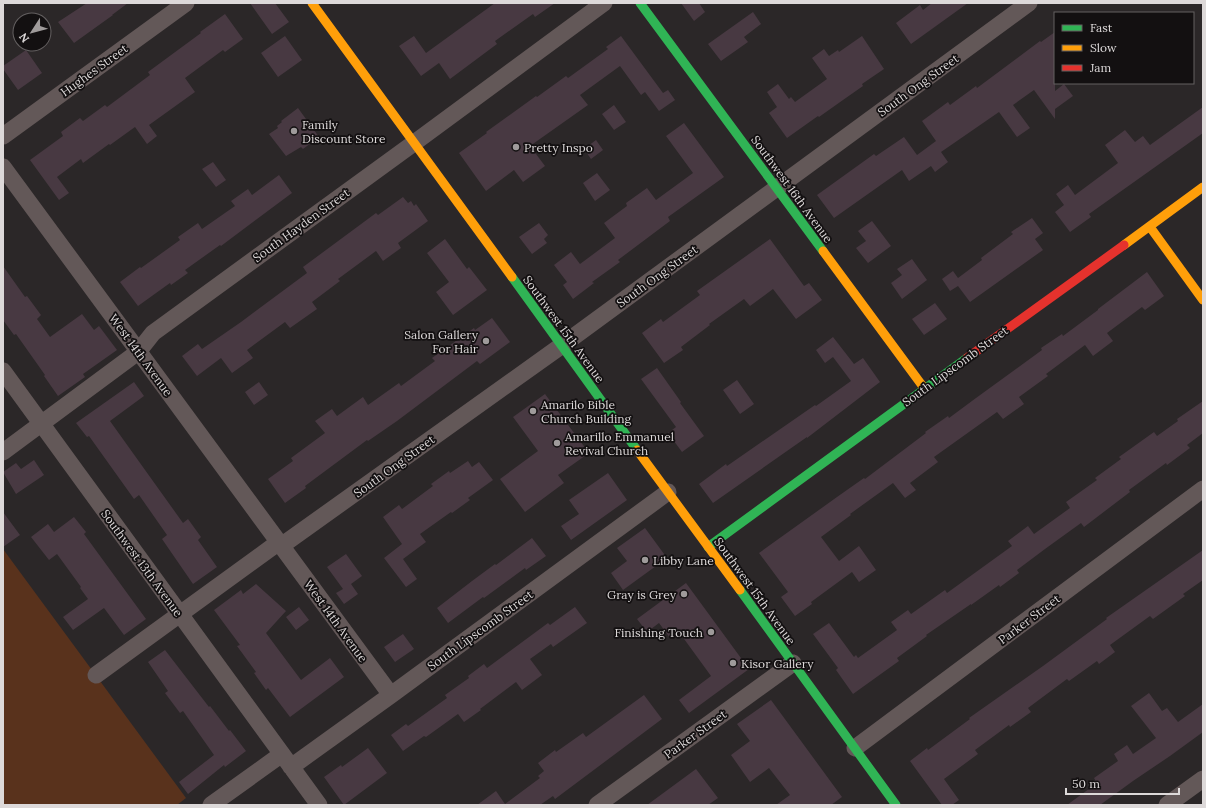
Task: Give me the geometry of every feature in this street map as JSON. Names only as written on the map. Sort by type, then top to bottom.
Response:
[{"type":"street","name":"Hughes Street","points":[[3,136],[186,3]]},
{"type":"street","name":"Southwest 15th Avenue","points":[[312,3],[896,805]]},
{"type":"street","name":"South Hayden Street","points":[[3,452],[138,352],[153,333],[604,3]]},
{"type":"street","name":"Southwest 16th Avenue","points":[[640,3],[924,388]]},
{"type":"street","name":"South Ong Street","points":[[96,675],[180,614],[561,346],[1029,3]]},
{"type":"street","name":"West 14th Avenue","points":[[3,167],[391,695]]},
{"type":"street","name":"South Lipscomb Street","points":[[708,548],[924,388],[1150,227],[1203,187]]},
{"type":"street","points":[[1150,227],[1203,300]]},
{"type":"street","name":"Southwest 13th Avenue","points":[[3,371],[319,805]]},
{"type":"street","name":"Parker Street","points":[[855,748],[1203,490]]},
{"type":"street","name":"South Lipscomb Street","points":[[211,805],[391,695],[668,492]]},
{"type":"street","name":"Parker Street","points":[[597,805],[793,663]]},
{"type":"street","points":[[1167,805],[1203,779]]},
{"type":"shaded area","points":[[3,549],[186,798],[177,805],[3,805]]},
{"type":"building","points":[[87,3],[128,3],[74,43],[58,22]]},
{"type":"building","points":[[250,3],[275,3],[289,22],[272,34]]},
{"type":"building","points":[[495,3],[555,3],[535,17],[533,14],[495,41],[497,44],[450,79],[439,63],[421,76],[399,46],[414,36],[426,53]]},
{"type":"building","points":[[681,3],[699,3],[705,12],[694,21]]},
{"type":"building","points":[[932,3],[968,3],[911,44],[896,23],[920,5],[923,10]]},
{"type":"building","points":[[753,12],[761,24],[744,37],[748,42],[721,61],[708,44]]},
{"type":"building","points":[[225,14],[243,39],[225,52],[223,50],[185,78],[195,92],[149,125],[157,136],[147,144],[135,127],[83,163],[81,159],[57,177],[69,193],[59,200],[30,160],[63,136],[61,132],[80,118],[83,121],[105,105],[107,107],[150,75],[148,72]]},
{"type":"building","points":[[1054,33],[1055,91],[1064,84],[1073,96],[1055,109],[1055,119],[1034,90],[1013,105],[1030,128],[1017,137],[999,112],[941,152],[948,162],[935,172],[931,166],[909,181],[902,170],[834,218],[817,195],[874,154],[876,156],[904,137],[917,155],[936,141],[922,121],[948,102],[950,105],[976,86],[977,88],[1040,41],[1041,42]]},
{"type":"building","points":[[285,36],[302,60],[278,77],[261,53]]},
{"type":"building","points":[[621,36],[663,93],[668,90],[675,100],[659,111],[645,92],[641,95],[620,66],[580,95],[588,105],[530,146],[545,166],[523,182],[514,170],[486,191],[459,153],[536,96],[537,97],[566,76],[568,78],[608,49],[606,47]]},
{"type":"building","points":[[862,36],[884,69],[862,84],[863,86],[787,138],[769,113],[777,107],[767,92],[778,84],[789,99],[791,97],[795,102],[827,79],[812,58],[824,49],[829,56],[838,50],[839,52]]},
{"type":"building","points":[[23,52],[27,52],[42,73],[18,90],[3,69],[3,66]]},
{"type":"building","points":[[614,105],[626,122],[614,130],[602,114]]},
{"type":"building","points":[[1203,107],[1203,133],[1089,214],[1091,217],[1070,232],[1055,212],[1064,205],[1056,194],[1068,185],[1075,195],[1118,163],[1105,145],[1125,130],[1135,142],[1143,136],[1150,145]]},
{"type":"building","name":"Family Discount Store","points":[[298,108],[319,137],[303,149],[301,147],[286,156],[269,134],[278,128],[277,126],[282,122],[281,121]]},
{"type":"building","points":[[684,123],[724,177],[668,217],[670,221],[618,260],[620,262],[592,282],[594,283],[573,299],[563,285],[567,282],[554,265],[571,252],[580,264],[615,238],[604,223],[627,206],[626,203],[647,188],[656,200],[693,173],[666,136]]},
{"type":"building","points":[[596,140],[603,150],[591,159],[584,149]]},
{"type":"building","points":[[213,162],[226,180],[216,187],[202,169]]},
{"type":"building","points":[[597,173],[610,190],[595,201],[583,183]]},
{"type":"building","points":[[279,175],[292,193],[221,246],[220,245],[185,270],[188,273],[171,285],[170,283],[138,306],[120,282],[180,240],[178,237],[198,223],[202,229],[235,206],[231,201],[248,189],[252,195]]},
{"type":"building","points":[[403,197],[408,203],[411,201],[414,206],[416,204],[428,221],[398,243],[401,248],[383,261],[376,251],[338,279],[340,281],[312,302],[317,309],[290,328],[285,322],[247,350],[253,358],[232,373],[221,358],[197,376],[182,356],[198,344],[202,349],[241,322],[307,273],[303,267],[376,213],[378,215]]},
{"type":"building","points":[[1032,218],[1043,233],[1035,239],[1043,250],[970,302],[958,286],[950,291],[942,279],[953,271],[958,278],[982,260],[981,258],[1013,234],[1011,232]]},
{"type":"building","points":[[872,221],[891,246],[868,263],[856,248],[866,241],[858,231]]},
{"type":"building","points":[[539,223],[548,235],[544,239],[547,243],[532,254],[519,237]]},
{"type":"building","points":[[445,239],[467,269],[469,267],[487,290],[453,315],[436,292],[449,282],[427,253]]},
{"type":"building","points":[[770,239],[804,286],[809,283],[822,300],[796,319],[773,289],[750,306],[744,299],[709,324],[710,325],[681,347],[683,350],[664,363],[642,333],[661,319],[663,322],[700,295],[697,291]]},
{"type":"building","points":[[912,259],[927,280],[902,299],[891,283],[902,275],[897,269]]},
{"type":"building","points":[[3,266],[25,297],[27,296],[41,315],[37,319],[50,337],[82,314],[94,330],[99,326],[117,350],[83,374],[85,377],[58,396],[16,334],[14,335],[3,320]]},
{"type":"building","points":[[1147,272],[1164,296],[1145,310],[1142,307],[1107,333],[1113,341],[1093,356],[1085,345],[1046,374],[1048,376],[1019,397],[1024,404],[1003,419],[997,412],[934,457],[938,462],[910,483],[916,490],[905,498],[893,483],[821,537],[839,561],[859,546],[876,570],[859,582],[852,572],[811,602],[812,604],[795,616],[781,597],[788,592],[759,553],[864,478],[865,479],[926,433],[925,432],[948,416],[949,418],[1042,350],[1041,348],[1062,334],[1063,336]]},
{"type":"building","points":[[935,303],[947,319],[924,335],[912,319]]},
{"type":"building","points":[[492,318],[510,342],[480,364],[477,361],[397,421],[368,441],[367,440],[305,486],[306,488],[285,503],[268,479],[293,461],[291,458],[325,433],[315,421],[332,409],[337,416],[363,397],[368,405],[399,383],[401,386],[435,361],[432,358],[474,328],[475,330]]},
{"type":"building","points":[[833,337],[854,364],[863,358],[880,382],[807,438],[713,503],[699,484],[726,464],[727,466],[851,381],[833,357],[825,363],[816,350]]},
{"type":"building","points":[[657,368],[704,436],[682,452],[668,433],[676,427],[641,379]]},
{"type":"building","points":[[737,380],[754,404],[740,414],[723,390]]},
{"type":"building","points":[[134,382],[144,396],[110,421],[183,523],[188,519],[201,537],[198,540],[217,567],[193,584],[162,539],[167,535],[139,495],[134,499],[89,436],[87,437],[76,423]]},
{"type":"building","points":[[259,382],[268,395],[254,405],[245,392]]},
{"type":"building","points":[[545,394],[589,453],[558,475],[564,483],[525,512],[500,479],[538,451],[513,417]]},
{"type":"building","points":[[1203,401],[1203,433],[1187,445],[1190,448],[1167,465],[1166,463],[1129,490],[1130,492],[1084,527],[1081,523],[1045,549],[1017,570],[1019,573],[1000,587],[999,585],[926,635],[927,636],[897,658],[899,661],[853,694],[836,670],[838,668],[813,634],[829,623],[854,657],[856,655],[858,658],[897,630],[891,622],[908,610],[911,614],[945,590],[947,593],[1012,546],[1008,541],[1028,526],[1034,534],[1070,508],[1066,502],[1097,480],[1095,478],[1121,459],[1119,457],[1154,432],[1157,436],[1178,421],[1177,419]]},
{"type":"building","points":[[34,460],[44,475],[16,494],[3,472],[16,463],[21,469]]},
{"type":"building","points":[[468,461],[472,467],[479,462],[493,480],[468,498],[470,500],[420,534],[426,542],[403,559],[417,579],[406,587],[384,558],[402,544],[383,517],[399,505],[402,509],[433,486],[431,484],[449,471],[450,473]]},
{"type":"building","points":[[608,473],[627,500],[571,540],[561,526],[579,514],[569,500]]},
{"type":"building","points":[[3,512],[20,535],[3,547]]},
{"type":"building","points":[[74,517],[86,532],[84,534],[146,619],[124,635],[104,608],[73,630],[63,617],[88,599],[57,554],[49,560],[31,537],[48,524],[54,532]]},
{"type":"building","points":[[645,528],[667,558],[623,590],[611,573],[627,561],[617,548]]},
{"type":"building","points":[[532,538],[546,556],[526,570],[525,568],[448,623],[437,608]]},
{"type":"building","points":[[1203,550],[1203,580],[1183,594],[1185,596],[1153,619],[1150,616],[1110,645],[1115,652],[1099,664],[1097,661],[1069,681],[1067,679],[1028,708],[1031,712],[1010,727],[1009,725],[975,750],[978,754],[944,779],[959,800],[952,805],[942,805],[910,761],[927,748],[928,750],[970,719],[969,718],[1107,619],[1106,618]]},
{"type":"building","points":[[346,554],[362,576],[351,584],[358,594],[344,604],[336,593],[343,589],[327,567]]},
{"type":"building","points":[[686,583],[749,669],[689,713],[679,700],[711,676],[679,632],[670,638],[659,623],[647,632],[637,619]]},
{"type":"building","points":[[256,584],[286,611],[266,633],[301,680],[330,658],[344,677],[290,717],[268,688],[266,690],[254,673],[256,672],[237,646],[240,645],[214,610],[241,590],[243,594]]},
{"type":"building","points":[[299,607],[309,620],[296,630],[286,617]]},
{"type":"building","points":[[575,607],[587,623],[553,647],[551,644],[530,659],[542,675],[522,690],[516,682],[464,722],[458,714],[426,737],[424,736],[403,751],[391,735],[406,724],[408,726],[447,698],[445,695],[469,678],[468,676],[484,664],[487,668],[548,623],[550,625]]},
{"type":"building","points":[[403,634],[414,649],[395,662],[384,647]]},
{"type":"building","points":[[165,650],[209,707],[210,706],[246,751],[225,767],[224,765],[188,794],[179,782],[214,755],[183,711],[180,713],[165,693],[168,691],[148,662]]},
{"type":"building","points":[[1149,693],[1162,711],[1167,708],[1178,722],[1203,704],[1203,732],[1100,805],[1067,805],[1097,783],[1094,778],[1118,761],[1114,754],[1127,745],[1133,754],[1156,738],[1131,706]]},
{"type":"building","points":[[644,695],[662,719],[555,799],[553,796],[540,805],[477,805],[496,791],[505,804],[540,778],[538,776],[544,771],[538,763],[555,750],[556,752],[583,733],[586,737]]},
{"type":"building","points":[[771,700],[842,797],[831,805],[776,805],[790,795],[769,768],[750,782],[731,755],[750,741],[737,724]]},
{"type":"building","points":[[368,748],[387,773],[344,805],[324,777],[341,765],[342,767]]},
{"type":"building","points":[[696,769],[718,798],[708,805],[647,805]]},
{"type":"traffic: fast","points":[[640,3],[823,251]]},
{"type":"traffic: fast","points":[[512,277],[637,450]]},
{"type":"traffic: fast","points":[[708,547],[967,358]]},
{"type":"traffic: fast","points":[[740,590],[896,805]]},
{"type":"traffic: slow","points":[[312,3],[512,277]]},
{"type":"traffic: slow","points":[[1124,245],[1203,187]]},
{"type":"traffic: slow","points":[[1150,227],[1203,300]]},
{"type":"traffic: slow","points":[[823,251],[924,388]]},
{"type":"traffic: slow","points":[[637,450],[740,590]]},
{"type":"traffic: jam","points":[[967,358],[1124,245]]},
{"type":"place","name":"Family Discount Store","points":[[294,131]]},
{"type":"place","name":"Pretty Inspo","points":[[516,147]]},
{"type":"place","name":"Salon Gallery For Hair","points":[[486,341]]},
{"type":"place","name":"Amarilo Bible Church Building","points":[[533,411]]},
{"type":"place","name":"Amarillo Emmanuel Revival Church","points":[[557,443]]},
{"type":"place","name":"Libby Lane","points":[[645,560]]},
{"type":"place","name":"Gray is Grey","points":[[684,594]]},
{"type":"place","name":"Finishing Touch","points":[[711,632]]},
{"type":"place","name":"Kisor Gallery","points":[[733,663]]}]
